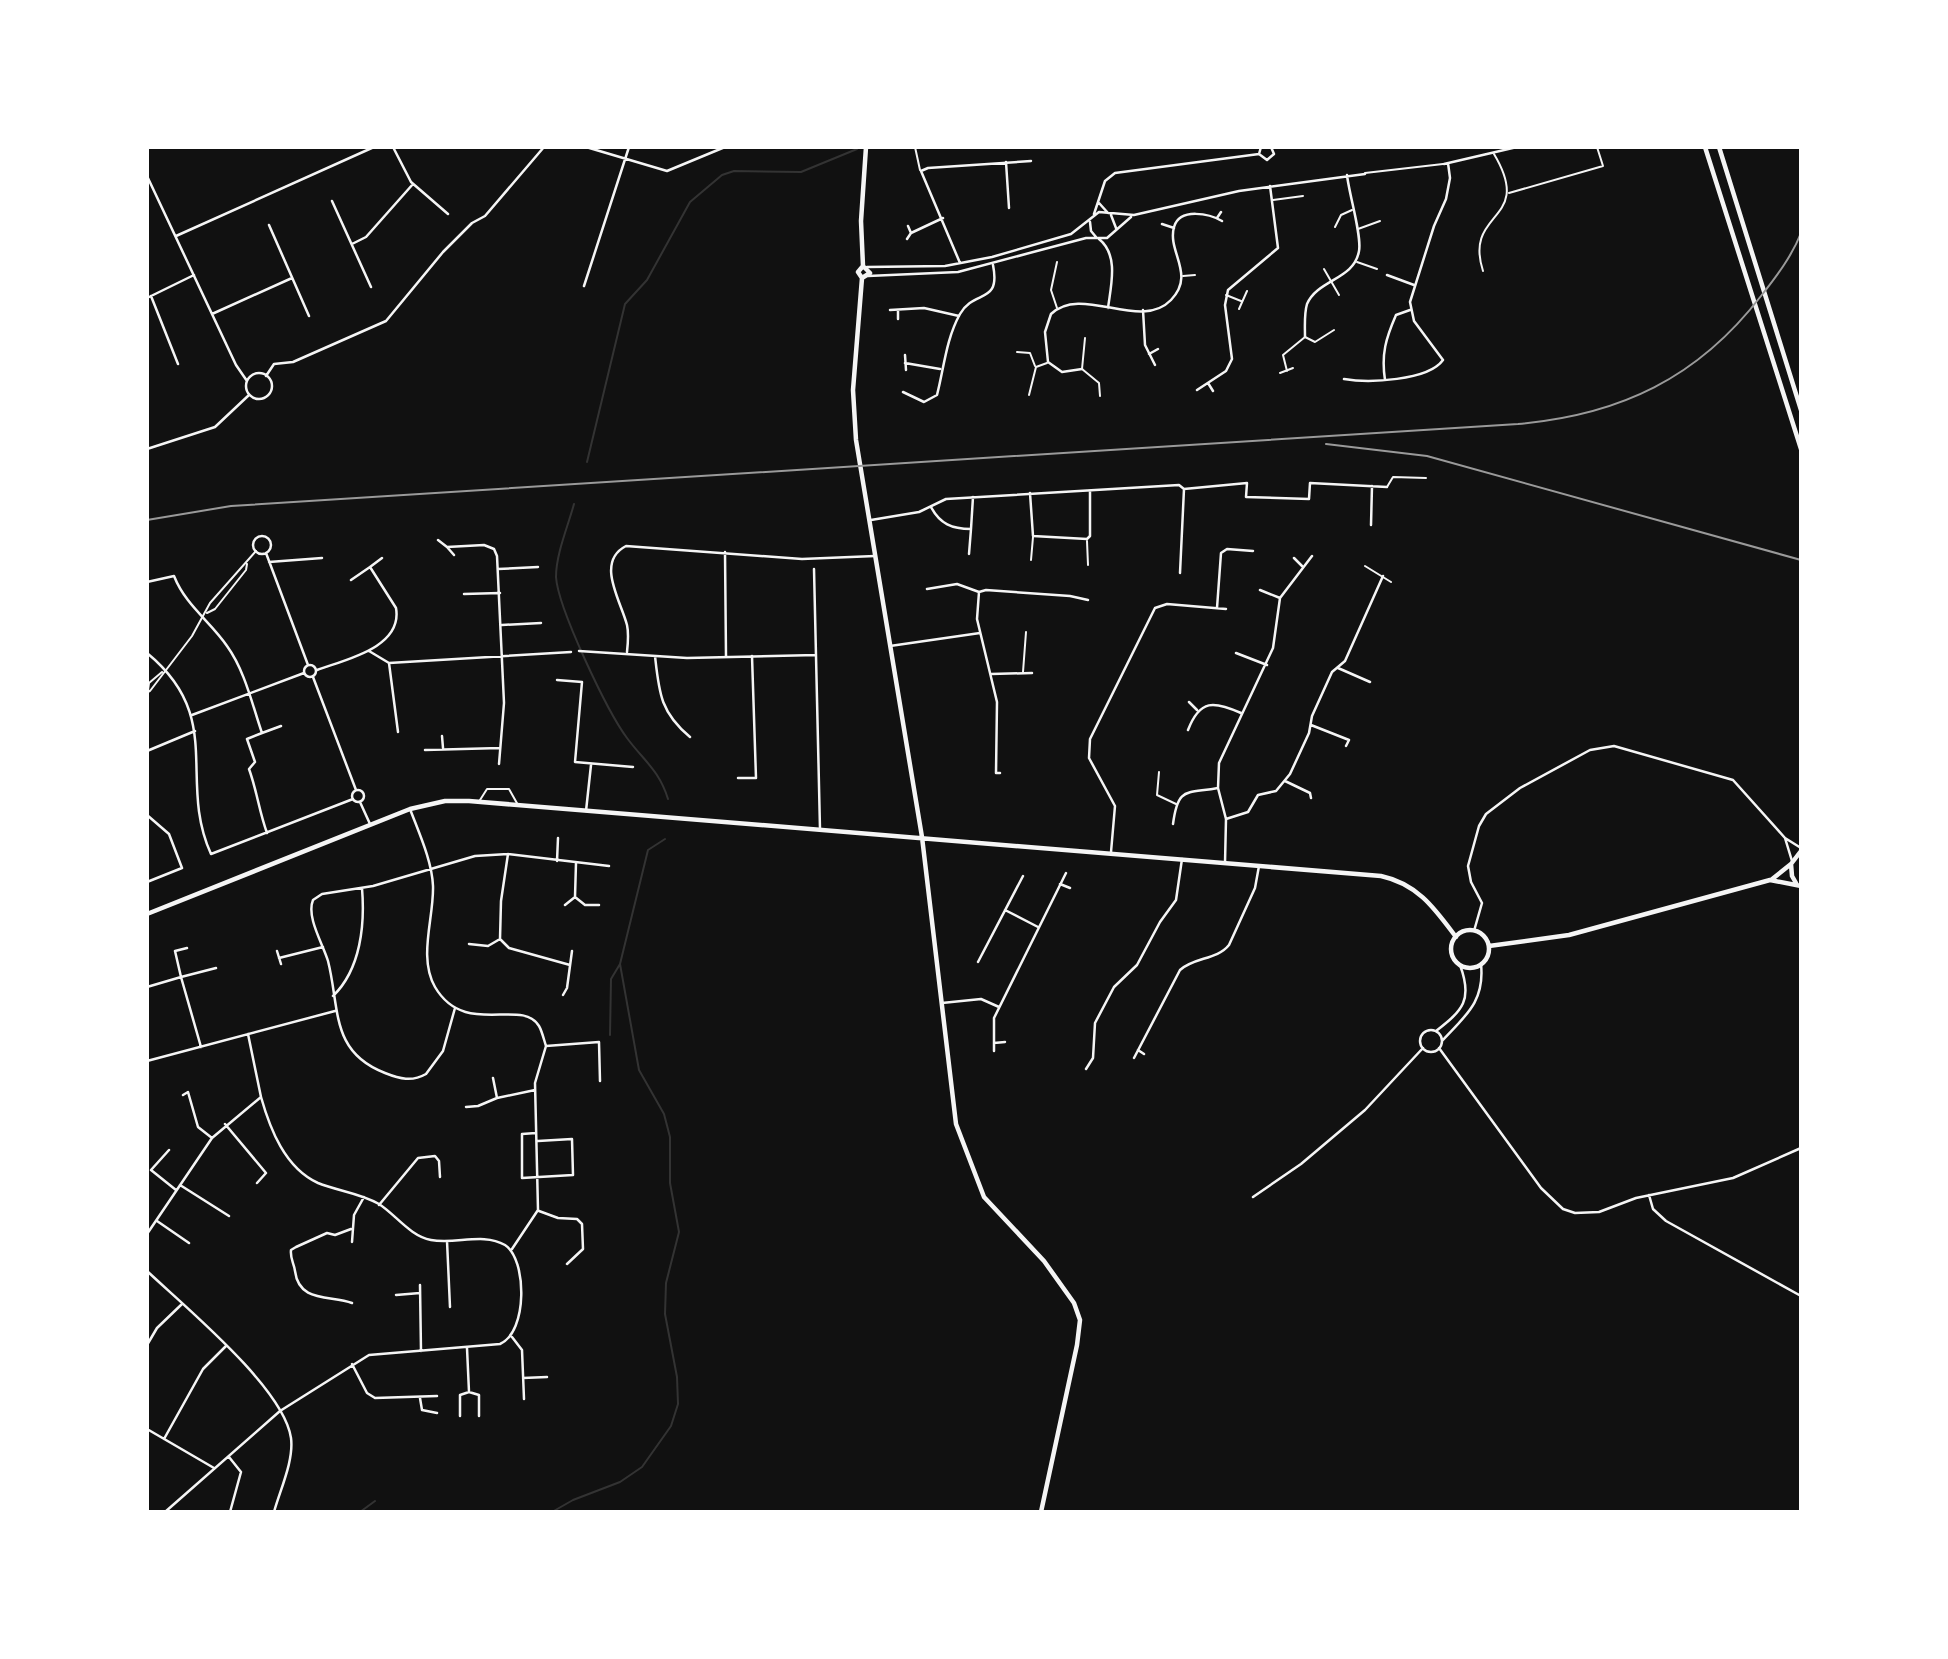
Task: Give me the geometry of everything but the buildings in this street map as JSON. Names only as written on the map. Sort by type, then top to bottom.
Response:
[{"type":"main road","points":[[866,147],[862,221],[865,277],[854,416],[922,837],[956,1124],[978,1186],[989,1205],[1052,1270],[1074,1303],[1080,1320],[1041,1512]]},
{"type":"main road","points":[[1705,147],[1801,449]]},
{"type":"main road","points":[[1719,147],[1801,410]]},
{"type":"main road","points":[[865,267],[858,272],[865,277]]},
{"type":"main road","points":[[147,914],[410,809],[445,801],[480,801],[1373,875],[1399,881],[1422,895],[1456,937]]},
{"type":"main road","points":[[1489,946],[1569,935],[1770,880],[1791,863],[1801,850]]},
{"type":"main road","points":[[1791,863],[1792,876],[1800,886]]},
{"type":"main road","points":[[1770,880],[1800,886]]},
{"type":"main road","points":[[1467,931],[1483,935],[1489,946],[1488,956],[1481,964],[1470,968],[1460,965],[1452,954],[1456,937],[1467,931]]},
{"type":"street","points":[[176,236],[374,147]]},
{"type":"street","points":[[393,147],[413,184],[448,214]]},
{"type":"street","points":[[266,376],[275,364],[293,362],[386,321],[443,252],[472,223],[485,216],[544,147]]},
{"type":"street","points":[[586,147],[667,171],[725,147]]},
{"type":"street","points":[[584,286],[629,147]]},
{"type":"street","points":[[711,147],[711,153]]},
{"type":"street","points":[[915,147],[921,171],[961,263]]},
{"type":"street","points":[[1259,154],[1261,147]]},
{"type":"street","points":[[1108,246],[1089,228],[1105,181],[1115,173],[1259,154],[1268,160],[1274,154],[1271,147]]},
{"type":"street","points":[[865,267],[909,268],[961,263],[1071,234],[1099,212],[1134,215],[1270,186],[1446,163],[1517,147]]},
{"type":"street","points":[[1509,193],[1603,166],[1597,147]]},
{"type":"street","points":[[1483,271],[1478,256],[1482,233],[1504,207],[1509,193],[1502,168],[1493,153]]},
{"type":"street","points":[[921,171],[928,167],[1031,161]]},
{"type":"street","points":[[1006,162],[1009,208]]},
{"type":"street","points":[[1344,379],[1364,382],[1385,380],[1426,372],[1443,360],[1414,321],[1410,310],[1414,285],[1446,199],[1450,178],[1446,163]]},
{"type":"street","points":[[1287,371],[1283,355],[1305,337],[1307,306],[1315,293],[1345,274],[1356,261],[1360,247],[1347,175]]},
{"type":"street","points":[[147,176],[247,381],[249,395]]},
{"type":"street","points":[[352,244],[366,237],[413,184]]},
{"type":"street","points":[[1197,390],[1226,371],[1232,359],[1226,295],[1236,281],[1277,251],[1279,242],[1270,186]]},
{"type":"street","points":[[1272,200],[1303,196]]},
{"type":"street","points":[[332,201],[371,287]]},
{"type":"street","points":[[1099,203],[1116,223],[1108,246],[1112,265],[1108,307]]},
{"type":"street","points":[[1335,227],[1341,215],[1352,210]]},
{"type":"street","points":[[1217,219],[1221,212]]},
{"type":"street","points":[[1100,396],[1099,383],[1082,369],[1062,372],[1048,362],[1045,324],[1057,308],[1071,304],[1143,310],[1166,304],[1180,288],[1182,276],[1174,228],[1183,217],[1189,215],[1204,214],[1222,221]]},
{"type":"street","points":[[865,277],[936,275],[993,265],[1114,232],[1134,215]]},
{"type":"street","points":[[908,239],[911,233],[943,218]]},
{"type":"street","points":[[1357,229],[1380,221]]},
{"type":"street","points":[[1162,224],[1174,228]]},
{"type":"street","points":[[269,225],[309,316]]},
{"type":"street","points":[[908,226],[911,233]]},
{"type":"street","points":[[1356,261],[1377,269]]},
{"type":"street","points":[[1057,262],[1051,290],[1057,308]]},
{"type":"street","points":[[903,392],[911,398],[930,401],[937,395],[940,369],[959,316],[967,304],[991,292],[995,284],[993,265]]},
{"type":"street","points":[[1324,269],[1339,295]]},
{"type":"street","points":[[178,364],[149,297],[194,275]]},
{"type":"street","points":[[1182,276],[1195,275]]},
{"type":"street","points":[[1387,275],[1414,285]]},
{"type":"street","points":[[212,314],[292,278]]},
{"type":"street","points":[[1239,309],[1247,291]]},
{"type":"street","points":[[1226,295],[1242,301]]},
{"type":"street","points":[[890,310],[924,308],[959,316]]},
{"type":"street","points":[[898,310],[898,319]]},
{"type":"street","points":[[1143,310],[1143,335],[1155,365]]},
{"type":"street","points":[[1385,380],[1382,361],[1386,339],[1396,315],[1410,310]]},
{"type":"street","points":[[1305,337],[1315,342],[1334,330]]},
{"type":"street","points":[[1082,369],[1085,338]]},
{"type":"street","points":[[1149,354],[1158,349]]},
{"type":"street","points":[[1017,352],[1030,353],[1036,367],[1029,395]]},
{"type":"street","points":[[905,355],[905,370]]},
{"type":"street","points":[[1036,367],[1048,362]]},
{"type":"street","points":[[905,363],[940,369]]},
{"type":"street","points":[[1280,373],[1293,368]]},
{"type":"street","points":[[247,381],[255,374],[266,376]]},
{"type":"street","points":[[249,395],[257,399],[268,396],[271,387],[266,376]]},
{"type":"street","points":[[1208,383],[1213,391]]},
{"type":"street","points":[[147,449],[215,427],[249,395]]},
{"type":"street","points":[[907,404],[911,398]]},
{"type":"street","points":[[869,520],[919,512],[946,499],[972,497],[1179,485],[1184,489],[1247,483],[1246,497],[1309,499],[1310,483],[1387,487],[1393,477],[1426,478]]},
{"type":"street","points":[[1371,526],[1372,486]]},
{"type":"street","points":[[1180,573],[1184,489]]},
{"type":"street","points":[[1088,565],[1090,491]]},
{"type":"street","points":[[1030,493],[1033,536],[1031,560]]},
{"type":"street","points":[[969,554],[972,497]]},
{"type":"street","points":[[930,506],[940,521],[949,526],[971,529]]},
{"type":"street","points":[[148,692],[157,685],[210,603],[256,551],[254,540],[264,536],[271,544],[266,553],[308,666],[317,670]]},
{"type":"street","points":[[1033,536],[1087,540]]},
{"type":"street","points":[[438,540],[454,555]]},
{"type":"street","points":[[447,547],[484,545],[494,549],[498,569],[503,656],[504,703],[499,764]]},
{"type":"street","points":[[627,652],[628,626],[610,570],[615,553],[634,545],[802,559],[875,556]]},
{"type":"street","points":[[1217,608],[1221,553],[1227,549],[1253,551]]},
{"type":"street","points":[[256,551],[266,553]]},
{"type":"street","points":[[725,552],[726,657]]},
{"type":"street","points":[[1225,863],[1226,819],[1218,789],[1219,763],[1273,648],[1280,598],[1311,556]]},
{"type":"street","points":[[269,562],[322,558]]},
{"type":"street","points":[[351,580],[382,558]]},
{"type":"street","points":[[1294,558],[1302,566]]},
{"type":"street","points":[[206,613],[215,609],[246,570],[247,562]]},
{"type":"street","points":[[1365,566],[1391,582]]},
{"type":"street","points":[[313,677],[317,670],[369,651],[389,633],[397,617],[395,604],[370,567]]},
{"type":"street","points":[[498,569],[538,567]]},
{"type":"street","points":[[814,569],[820,829]]},
{"type":"street","points":[[147,582],[174,576],[180,592],[226,644],[239,665],[262,733]]},
{"type":"street","points":[[1226,819],[1244,814],[1258,795],[1276,791],[1285,780],[1332,672],[1345,661],[1383,576]]},
{"type":"street","points":[[927,589],[957,584],[979,592],[986,590],[1070,596],[1088,600]]},
{"type":"street","points":[[1260,590],[1280,598]]},
{"type":"street","points":[[979,592],[977,613],[980,633],[997,702],[996,773],[1000,773]]},
{"type":"street","points":[[464,594],[500,593]]},
{"type":"street","points":[[1111,852],[1115,806],[1089,758],[1090,739],[1155,608],[1167,604],[1226,609]]},
{"type":"street","points":[[502,625],[541,623]]},
{"type":"street","points":[[1023,673],[1026,632]]},
{"type":"street","points":[[890,646],[980,633]]},
{"type":"street","points":[[369,651],[389,663],[579,651],[627,652],[655,656],[816,655]]},
{"type":"street","points":[[147,653],[178,684],[192,715],[200,823],[211,855],[352,799],[360,802],[370,824]]},
{"type":"street","points":[[1236,653],[1266,665]]},
{"type":"street","points":[[655,656],[660,700],[677,726],[690,737]]},
{"type":"street","points":[[738,778],[756,778],[752,656]]},
{"type":"street","points":[[389,663],[398,732]]},
{"type":"street","points":[[192,715],[304,673],[308,666]]},
{"type":"street","points":[[1338,668],[1370,682]]},
{"type":"street","points":[[148,692],[149,683],[159,672],[165,670]]},
{"type":"street","points":[[304,673],[313,677]]},
{"type":"street","points":[[991,674],[1032,673]]},
{"type":"street","points":[[313,677],[356,790],[352,799]]},
{"type":"street","points":[[557,681],[582,682],[575,762],[633,767]]},
{"type":"street","points":[[1189,702],[1197,710]]},
{"type":"street","points":[[1197,710],[1217,705],[1241,713]]},
{"type":"street","points":[[1188,730],[1197,710]]},
{"type":"street","points":[[1311,725],[1349,740],[1346,747]]},
{"type":"street","points":[[267,833],[258,809],[259,797],[249,769],[255,762],[247,739],[281,726]]},
{"type":"street","points":[[147,751],[195,731]]},
{"type":"street","points":[[442,736],[443,748]]},
{"type":"street","points":[[1474,931],[1482,903],[1471,882],[1468,866],[1481,821],[1495,805],[1520,789],[1599,746],[1614,746],[1733,780],[1785,838],[1801,850]]},
{"type":"street","points":[[425,750],[500,748]]},
{"type":"street","points":[[586,811],[591,764]]},
{"type":"street","points":[[1158,772],[1157,795],[1176,804]]},
{"type":"street","points":[[1285,780],[1310,793],[1311,798]]},
{"type":"street","points":[[480,801],[487,789],[500,788],[513,793],[518,805]]},
{"type":"street","points":[[1173,824],[1176,804],[1187,792],[1218,789]]},
{"type":"street","points":[[356,790],[364,793],[360,802]]},
{"type":"street","points":[[410,809],[433,888],[429,969],[436,988],[456,1009],[473,1015],[530,1017],[539,1025],[546,1046],[535,1090],[538,1210],[511,1250]]},
{"type":"street","points":[[147,815],[167,831],[182,869],[147,882]]},
{"type":"street","points":[[557,861],[558,838]]},
{"type":"street","points":[[1785,838],[1791,863]]},
{"type":"street","points":[[509,854],[501,901],[500,939],[509,948],[570,965]]},
{"type":"street","points":[[456,1009],[437,1061],[426,1074],[414,1079],[389,1074],[363,1061],[347,1043],[335,1011],[323,947],[311,910],[313,900],[322,894],[362,888],[475,856],[509,854],[608,866]]},
{"type":"street","points":[[1086,1069],[1093,1058],[1095,1023],[1114,987],[1138,965],[1160,922],[1176,900],[1182,859]]},
{"type":"street","points":[[565,905],[575,897],[576,863]]},
{"type":"street","points":[[1134,1058],[1180,970],[1191,962],[1224,950],[1228,945],[1255,888],[1259,866]]},
{"type":"street","points":[[994,1051],[992,1022],[1066,873]]},
{"type":"street","points":[[978,962],[979,955],[1023,876]]},
{"type":"street","points":[[1013,881],[1019,883]]},
{"type":"street","points":[[1060,884],[1070,888]]},
{"type":"street","points":[[333,996],[348,976],[360,944],[363,923],[362,888]]},
{"type":"street","points":[[575,897],[585,905],[599,905]]},
{"type":"street","points":[[1005,910],[1038,928]]},
{"type":"street","points":[[469,944],[488,946],[500,939]]},
{"type":"street","points":[[279,958],[323,947]]},
{"type":"street","points":[[187,948],[175,951],[201,1047]]},
{"type":"street","points":[[277,951],[281,964]]},
{"type":"street","points":[[563,995],[567,988],[572,951]]},
{"type":"street","points":[[1423,1048],[1433,1052],[1439,1048],[1442,1041],[1475,1006],[1481,992],[1481,964]]},
{"type":"street","points":[[1253,1198],[1301,1164],[1366,1110],[1423,1048],[1422,1035],[1430,1030],[1436,1031],[1456,1016],[1466,996],[1467,985],[1460,965]]},
{"type":"street","points":[[147,987],[216,968]]},
{"type":"street","points":[[942,1003],[981,999],[999,1007]]},
{"type":"street","points":[[147,1061],[335,1011]]},
{"type":"street","points":[[1436,1031],[1442,1041]]},
{"type":"street","points":[[164,1512],[280,1411],[352,1364],[376,1353],[500,1344],[512,1337],[519,1322],[518,1263],[511,1250],[498,1242],[431,1240],[419,1235],[365,1197],[316,1182],[291,1161],[270,1130],[248,1034]]},
{"type":"street","points":[[546,1046],[599,1042],[600,1081]]},
{"type":"street","points":[[994,1043],[1005,1042]]},
{"type":"street","points":[[1439,1048],[1552,1202],[1575,1213],[1599,1212],[1649,1195],[1733,1178],[1801,1148]]},
{"type":"street","points":[[1138,1050],[1144,1054]]},
{"type":"street","points":[[493,1078],[497,1098]]},
{"type":"street","points":[[466,1107],[535,1090]]},
{"type":"street","points":[[183,1095],[188,1092],[198,1127],[212,1138]]},
{"type":"street","points":[[147,1234],[212,1138],[225,1124],[261,1097]]},
{"type":"street","points":[[225,1124],[266,1173],[257,1184]]},
{"type":"street","points":[[536,1133],[522,1134],[522,1178],[573,1175],[572,1139],[537,1141]]},
{"type":"street","points":[[169,1150],[149,1169],[176,1190]]},
{"type":"street","points":[[379,1205],[418,1158],[435,1156],[439,1161],[440,1177]]},
{"type":"street","points":[[180,1185],[229,1216]]},
{"type":"street","points":[[1649,1195],[1653,1209],[1666,1221],[1801,1296]]},
{"type":"street","points":[[352,1242],[354,1214],[365,1197]]},
{"type":"street","points":[[538,1210],[558,1218],[577,1219],[582,1224],[583,1249],[566,1264]]},
{"type":"street","points":[[157,1221],[189,1243]]},
{"type":"street","points":[[351,1229],[335,1235],[327,1233],[291,1250],[290,1258],[296,1280],[308,1293],[317,1299],[337,1298],[352,1303]]},
{"type":"street","points":[[447,1241],[450,1307]]},
{"type":"street","points":[[147,1271],[226,1346],[280,1411],[289,1432],[291,1447],[274,1512]]},
{"type":"street","points":[[420,1285],[421,1351]]},
{"type":"street","points":[[396,1295],[420,1293]]},
{"type":"street","points":[[147,1345],[157,1328],[182,1304]]},
{"type":"street","points":[[512,1337],[521,1346],[524,1399]]},
{"type":"street","points":[[164,1439],[203,1369],[226,1346]]},
{"type":"street","points":[[467,1348],[469,1392]]},
{"type":"street","points":[[352,1364],[367,1393],[375,1398],[437,1396]]},
{"type":"street","points":[[523,1378],[547,1377]]},
{"type":"street","points":[[460,1416],[460,1395],[469,1392],[478,1395],[479,1416]]},
{"type":"street","points":[[420,1397],[422,1410],[437,1413]]},
{"type":"street","points":[[147,1429],[215,1469]]},
{"type":"street","points":[[229,1457],[241,1472],[230,1512]]},
{"type":"waterway","points":[[587,462],[625,304],[647,280],[690,202],[722,175],[734,171],[801,172],[857,149]]},
{"type":"waterway","points":[[574,504],[558,559],[556,577],[565,611],[618,725],[656,773],[668,799]]},
{"type":"waterway","points":[[610,1035],[611,979],[620,964],[648,850],[665,839]]},
{"type":"waterway","points":[[552,1512],[573,1500],[620,1482],[642,1467],[671,1426],[678,1404],[677,1377],[665,1314],[666,1283],[679,1232],[670,1183],[670,1137],[664,1114],[639,1070],[620,964]]},
{"type":"waterway","points":[[360,1512],[375,1501]]},
{"type":"railway","points":[[147,520],[231,506],[1518,424],[1555,419],[1590,412],[1623,401],[1683,370],[1711,349],[1737,325],[1761,296],[1778,274],[1801,233]]},
{"type":"railway","points":[[1326,444],[1427,456],[1801,560]]}]
